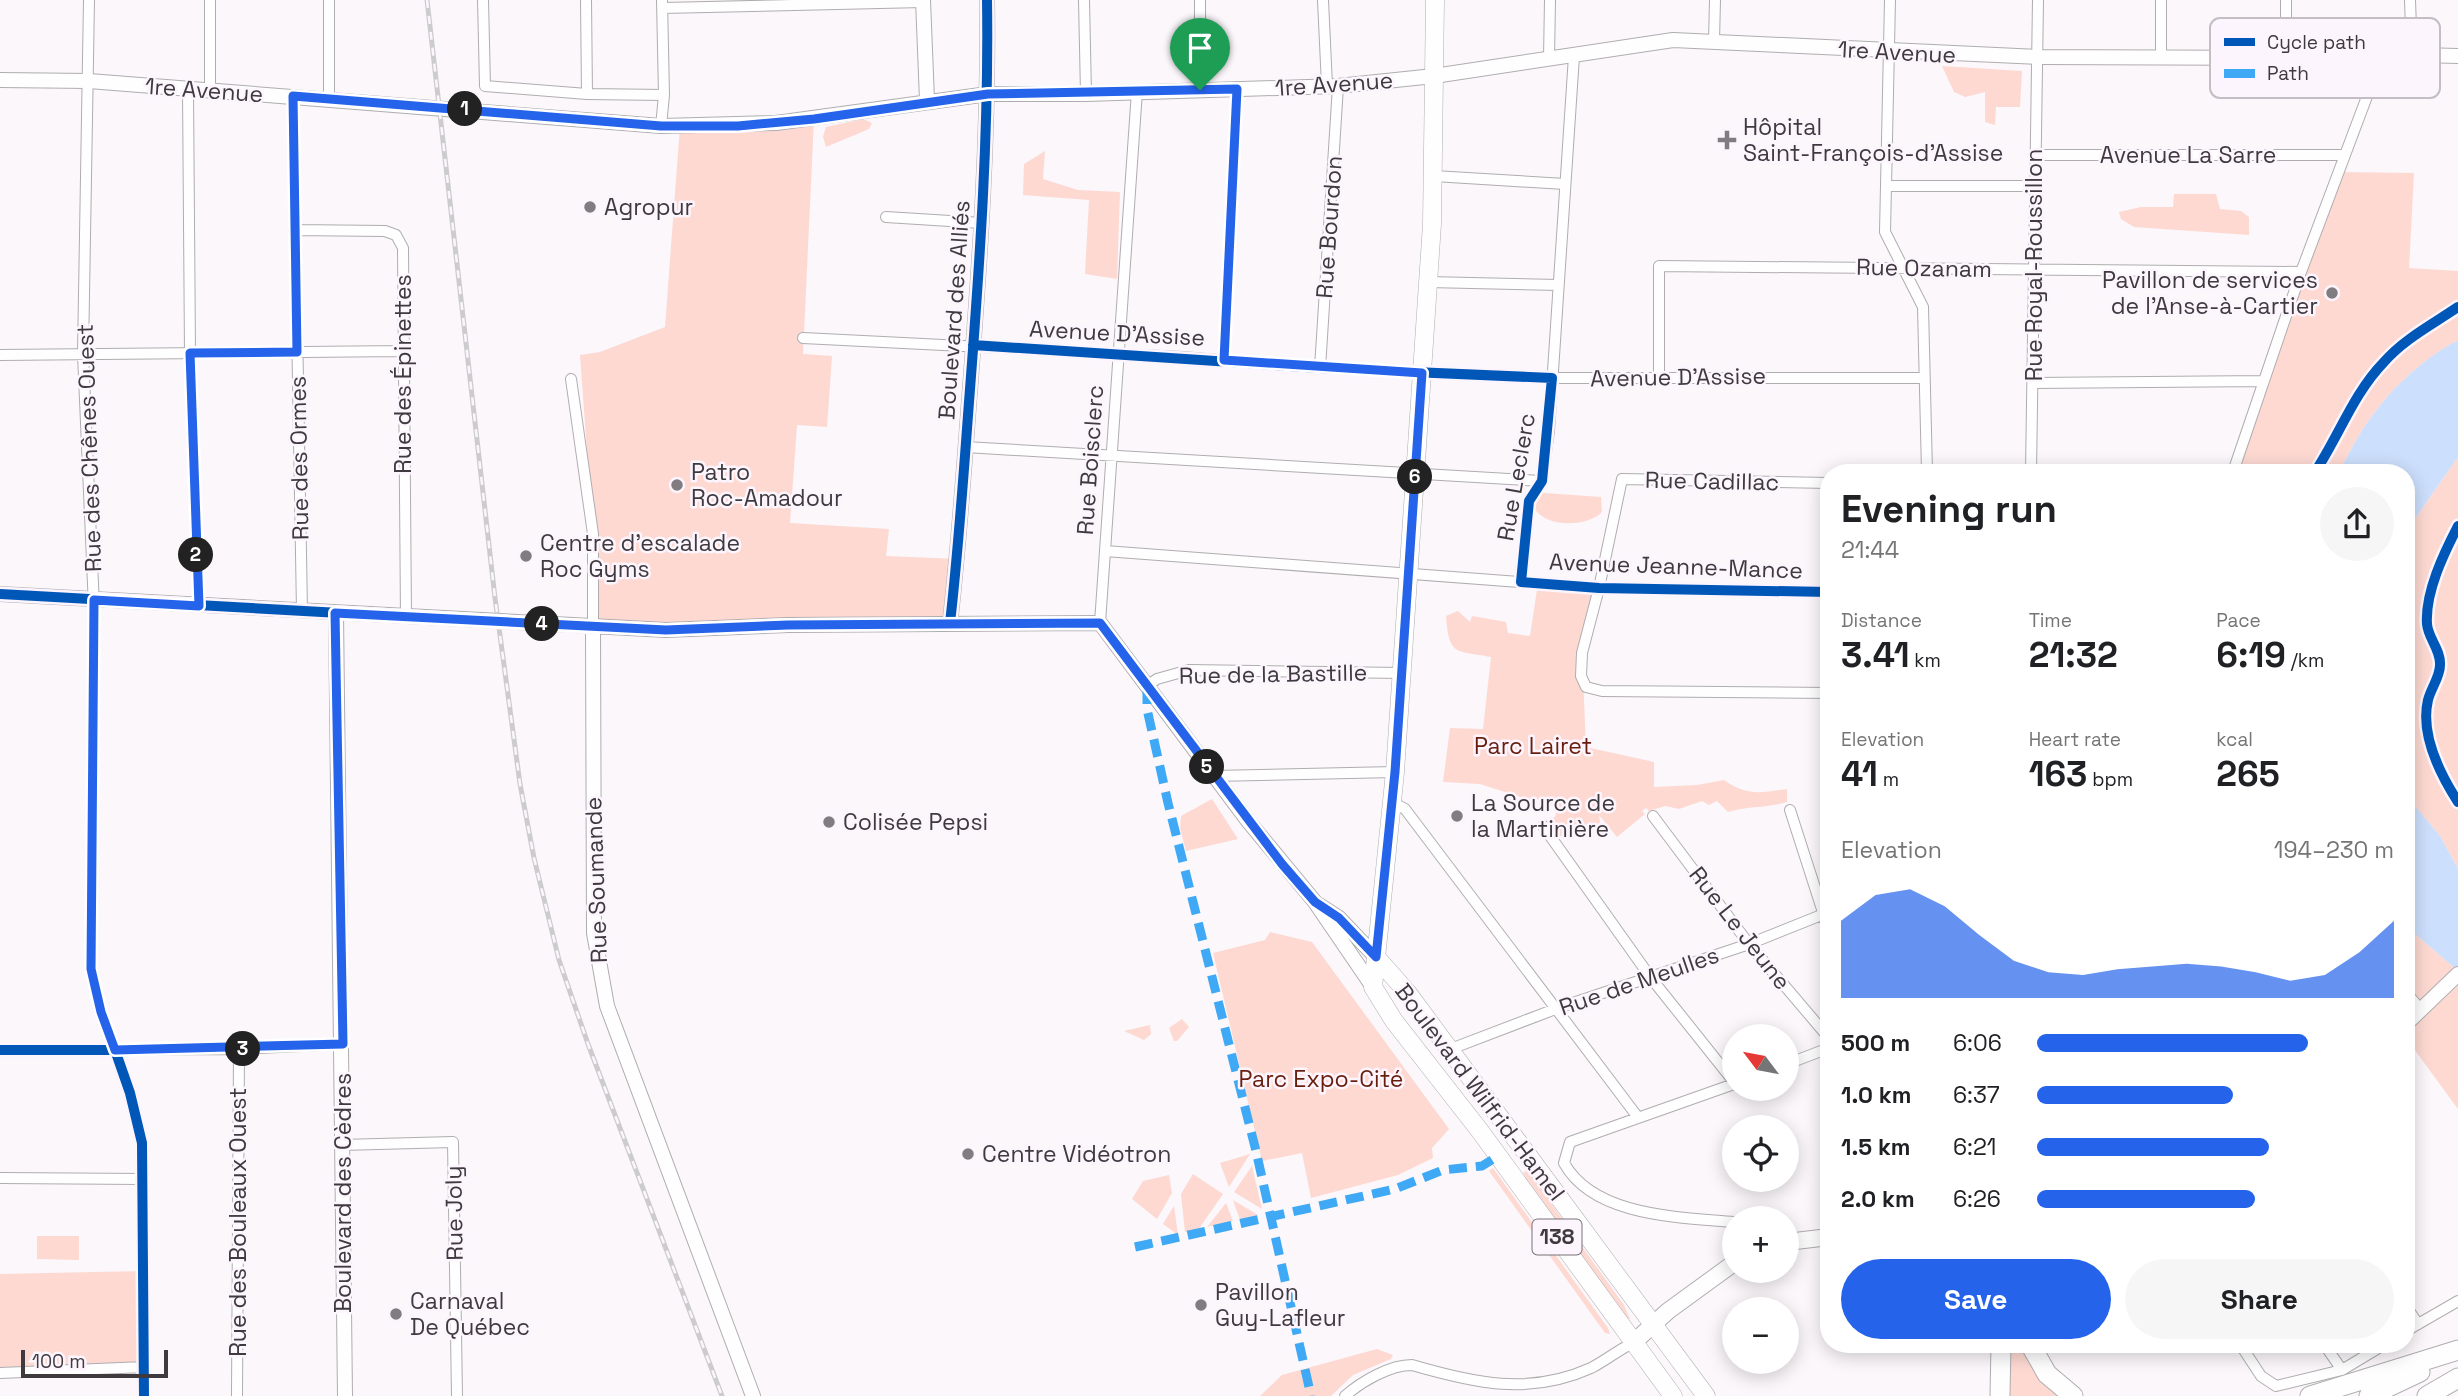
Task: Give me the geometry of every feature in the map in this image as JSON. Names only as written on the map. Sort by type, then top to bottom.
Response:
[{"type":"highway","points":[[2310,1396],[2458,1351]]},
{"type":"highway","points":[[2369,1396],[2458,1351]]},
{"type":"highway","points":[[2000,1396],[2001,1353]]},
{"type":"highway","points":[[2035,1353],[2047,1374],[2073,1396]]},
{"type":"highway","points":[[2427,1396],[2458,1378]]},
{"type":"highway","points":[[2445,1396],[2458,1393]]},
{"type":"main road","points":[[1373,987],[1403,673],[1428,282],[1434,176],[1435,0]]},
{"type":"main road","name":"Boulevard Wilfrid-Hamel","points":[[1376,957],[1407,992],[1706,1396]]},
{"type":"main road","name":"Boulevard Wilfrid-Hamel","points":[[1373,987],[1394,1021],[1485,1137],[1673,1396]]},
{"type":"main road","points":[[1799,1241],[1820,1238]]},
{"type":"main road","points":[[1633,1343],[1706,1281],[1722,1271]]},
{"type":"street","name":"Rue des Chênes Ouest","points":[[89,0],[83,354],[94,600],[91,969],[101,1012],[130,1093],[142,1143],[144,1396]]},
{"type":"street","points":[[209,0],[210,91]]},
{"type":"street","points":[[329,0],[329,99]]},
{"type":"street","points":[[483,0],[485,86],[587,94],[664,94]]},
{"type":"street","points":[[586,0],[587,94]]},
{"type":"street","name":"Boulevard des Alliés","points":[[950,623],[958,558],[982,223],[988,94],[987,0]]},
{"type":"street","points":[[1084,0],[1086,94]]},
{"type":"street","points":[[1200,0],[1200,90]]},
{"type":"street","name":"Rue Bourdon","points":[[1320,368],[1332,86],[1323,0]]},
{"type":"street","points":[[1549,58],[1550,0]]},
{"type":"street","points":[[1714,41],[1715,0]]},
{"type":"street","points":[[1890,0],[1885,232],[1923,307],[1927,464]]},
{"type":"street","name":"Rue Royal-Roussillon","points":[[2031,464],[2034,383],[2033,186],[2039,57],[2038,0]]},
{"type":"street","points":[[2161,0],[2161,58]]},
{"type":"street","points":[[2286,0],[2286,18]]},
{"type":"street","points":[[2410,0],[2411,18]]},
{"type":"street","points":[[661,126],[664,94],[662,4],[923,1],[927,100]]},
{"type":"street","name":"1re Avenue","points":[[0,80],[89,81],[661,126],[776,123],[927,100],[988,94],[1086,94],[1332,86],[1434,76],[1673,40],[2039,57],[2210,58]]},
{"type":"street","name":"Rue Leclerc","points":[[1521,582],[1529,500],[1542,481],[1552,378],[1574,55]]},
{"type":"street","name":"1re Avenue","points":[[2440,56],[2458,56]]},
{"type":"street","points":[[1224,360],[1237,89]]},
{"type":"street","points":[[188,90],[190,353],[199,606]]},
{"type":"street","name":"Rue Boisclerc","points":[[1100,623],[1137,91]]},
{"type":"street","name":"Rue des Ormes","points":[[293,96],[302,611]]},
{"type":"street","points":[[2236,464],[2301,272],[2365,98]]},
{"type":"street","name":"Avenue La Sarre","points":[[2034,155],[2343,155]]},
{"type":"street","points":[[1434,176],[1565,184]]},
{"type":"street","points":[[1886,186],[2033,186]]},
{"type":"street","points":[[886,217],[982,223]]},
{"type":"street","name":"Rue des Épinettes","points":[[294,230],[385,231],[396,234],[403,248],[406,617]]},
{"type":"street","name":"Rue Ozanam","points":[[1658,377],[1659,265],[2301,272]]},
{"type":"street","points":[[1428,282],[1558,285]]},
{"type":"street","name":"Avenue D'Assise","points":[[803,338],[973,345],[1320,368],[1552,378],[1923,379]]},
{"type":"street","points":[[0,355],[402,351]]},
{"type":"street","name":"Rue Soumande","points":[[571,379],[593,534],[594,933],[598,970],[607,1006],[753,1396]]},
{"type":"street","points":[[2034,383],[2264,381]]},
{"type":"street","points":[[965,447],[1232,461],[1415,476],[1542,481]]},
{"type":"street","name":"Rue Cadillac","points":[[1600,588],[1622,479],[1820,483]]},
{"type":"street","name":"Avenue Jeanne-Mance","points":[[1105,551],[1600,588],[1820,592]]},
{"type":"street","points":[[1600,588],[1582,653],[1583,683],[1593,690],[1820,693]]},
{"type":"street","points":[[0,594],[666,630],[950,623],[1100,623]]},
{"type":"street","name":"Boulevard des Cèdres","points":[[335,613],[343,1044],[341,1144],[345,1396]]},
{"type":"street","name":"Boulevard Wilfrid-Hamel","points":[[1100,623],[1213,776],[1315,902],[1373,987]]},
{"type":"street","name":"Rue de la Bastille","points":[[1147,686],[1157,679],[1189,670],[1403,673]]},
{"type":"street","points":[[1213,776],[1395,772]]},
{"type":"street","points":[[1392,802],[1405,810],[1558,1008],[1637,1116]]},
{"type":"street","points":[[1790,810],[1820,898]]},
{"type":"street","name":"Rue Le Jeune","points":[[1653,816],[1749,944],[1820,1027]]},
{"type":"street","points":[[1543,826],[1651,978],[1722,1068]]},
{"type":"street","name":"Boulevard Wilfrid-Hamel","points":[[1315,902],[1339,918],[1376,957]]},
{"type":"street","name":"Rue de Meulles","points":[[1448,1050],[1558,1008],[1749,944],[1820,915]]},
{"type":"street","points":[[2415,1014],[2456,976]]},
{"type":"street","points":[[2415,1003],[2420,1009]]},
{"type":"street","points":[[0,1050],[239,1049],[343,1044]]},
{"type":"street","name":"Rue des Bouleaux Ouest","points":[[237,1396],[239,1049]]},
{"type":"street","points":[[1799,1059],[1820,1051]]},
{"type":"street","points":[[1722,1087],[1570,1142],[1564,1155],[1569,1172],[1583,1184],[1622,1206],[1670,1218],[1722,1221]]},
{"type":"street","name":"Rue Joly","points":[[341,1144],[453,1142],[457,1396]]},
{"type":"street","points":[[0,1178],[143,1179]]},
{"type":"street","points":[[2415,1326],[2458,1301]]},
{"type":"street","points":[[2415,1320],[2418,1324]]},
{"type":"street","points":[[1345,1396],[1354,1388],[1401,1365],[1412,1365],[1498,1387],[1539,1385],[1592,1367],[1633,1343]]},
{"type":"street","points":[[2246,1353],[2261,1376],[2276,1386],[2342,1370],[2370,1353]]},
{"type":"street","points":[[2330,1353],[2342,1370]]},
{"type":"street","points":[[0,1373],[145,1367]]},
{"type":"green space","points":[[1942,66],[2022,71],[2020,107],[1996,107],[1995,125],[1985,122],[1985,92],[1965,97],[1954,92]]},
{"type":"green space","points":[[814,119],[803,354],[832,356],[827,427],[797,425],[790,523],[889,529],[886,556],[958,559],[950,623],[593,627],[593,534],[580,355],[600,352],[665,327],[680,126]]},
{"type":"green space","points":[[863,119],[872,123],[869,129],[826,147],[823,137],[826,127]]},
{"type":"green space","points":[[1045,151],[1043,179],[1078,190],[1120,192],[1117,279],[1085,274],[1089,200],[1023,195],[1024,164]]},
{"type":"green space","points":[[2337,172],[2414,173],[2409,268],[2458,271],[2458,340],[2420,366],[2388,396],[2362,431],[2344,464],[2236,464]]},
{"type":"green space","points":[[2174,194],[2216,194],[2220,209],[2241,211],[2249,217],[2249,235],[2134,227],[2121,219],[2119,212],[2141,207],[2173,207]]},
{"type":"green space","points":[[2458,457],[2458,869],[2440,836],[2415,806],[2415,519]]},
{"type":"green space","points":[[1531,492],[1601,497],[1602,512],[1595,518],[1572,523],[1548,520],[1539,514],[1533,504]]},
{"type":"green space","name":"Parc Lairet","points":[[1538,583],[1599,588],[1582,653],[1586,747],[1654,762],[1654,787],[1697,785],[1724,780],[1739,789],[1754,792],[1787,789],[1787,802],[1728,812],[1717,801],[1709,805],[1702,801],[1679,809],[1665,806],[1649,811],[1646,808],[1642,811],[1645,814],[1617,837],[1599,815],[1600,823],[1594,830],[1570,831],[1559,837],[1543,822],[1555,817],[1558,806],[1554,800],[1527,799],[1480,784],[1443,782],[1450,728],[1483,729],[1491,657],[1456,649],[1449,639],[1446,616],[1458,611],[1470,622],[1472,616],[1506,622],[1508,633],[1530,636]]},
{"type":"green space","points":[[1212,799],[1238,839],[1186,851],[1180,828],[1181,816]]},
{"type":"green space","name":"Parc Expo-Cité","points":[[1270,932],[1312,942],[1449,1129],[1432,1148],[1433,1158],[1398,1175],[1311,1198],[1302,1153],[1262,1161],[1213,953],[1265,940]]},
{"type":"green space","points":[[2415,934],[2458,971],[2458,1109],[2415,1050],[2415,1014],[2420,1009],[2415,1003]]},
{"type":"green space","points":[[1182,1019],[1189,1027],[1174,1041],[1169,1028]]},
{"type":"green space","points":[[1150,1025],[1151,1034],[1144,1040],[1124,1031]]},
{"type":"green space","points":[[1250,1154],[1229,1187],[1220,1163]]},
{"type":"green space","points":[[1252,1166],[1262,1209],[1234,1192]]},
{"type":"green space","points":[[1493,1168],[1610,1334],[1605,1333],[1489,1171]]},
{"type":"green space","points":[[1527,1170],[1624,1305],[1630,1319],[1627,1319],[1523,1173]]},
{"type":"green space","points":[[1193,1174],[1223,1194],[1198,1230],[1185,1232],[1181,1194]]},
{"type":"green space","points":[[1169,1175],[1172,1193],[1157,1219],[1132,1199],[1143,1181]]},
{"type":"green space","points":[[1233,1200],[1258,1215],[1240,1220]]},
{"type":"green space","points":[[1226,1203],[1233,1221],[1207,1227]]},
{"type":"green space","points":[[1174,1206],[1178,1235],[1163,1224]]},
{"type":"green space","points":[[37,1236],[79,1236],[79,1260],[37,1259]]},
{"type":"green space","points":[[144,1271],[145,1367],[0,1373],[0,1274]]},
{"type":"green space","points":[[1377,1349],[1393,1355],[1391,1359],[1353,1375],[1331,1396],[1260,1396],[1282,1375]]},
{"type":"green space","points":[[2006,1353],[2028,1353],[2059,1396],[2004,1396]]},
{"type":"water","points":[[2458,340],[2458,457],[2415,519],[2415,464],[2344,464],[2361,432],[2388,396],[2420,365]]},
{"type":"water","points":[[2415,806],[2440,836],[2458,869],[2458,971],[2415,934]]},
{"type":"railway","points":[[427,0],[495,598],[520,784],[534,858],[559,960],[588,1044],[722,1396]]},
{"type":"marked path","points":[[1147,686],[1147,709],[1168,803],[1256,1151],[1311,1396]]},
{"type":"marked path","points":[[1135,1247],[1395,1189],[1443,1170],[1482,1166],[1498,1156]]},
{"type":"cycle path","points":[[950,623],[980,243],[987,97],[987,0]]},
{"type":"cycle path","points":[[2320,464],[2373,374],[2400,346],[2458,307]]},
{"type":"cycle path","points":[[973,345],[1320,368],[1552,378],[1542,481],[1529,501],[1521,582],[1599,588],[1820,592]]},
{"type":"cycle path","points":[[2458,526],[2442,560],[2429,599],[2427,624],[2439,654],[2440,665],[2426,713],[2433,753],[2458,802]]},
{"type":"cycle path","points":[[0,594],[593,627]]},
{"type":"cycle path","points":[[0,1050],[115,1050],[130,1093],[142,1143],[144,1396]]},
{"type":"place","name":"Hôpital Saint-François-d'Assise","points":[[1727,140]]},
{"type":"place","name":"Agropur","points":[[590,207]]},
{"type":"place","name":"Pavillon de services de l'Anse-à-Cartier","points":[[2332,293]]},
{"type":"place","name":"Patro Roc-Amadour","points":[[677,485]]},
{"type":"place","name":"Centre d'escalade Roc Gyms","points":[[526,556]]},
{"type":"place","name":"La Source de la Martinière","points":[[1457,816]]},
{"type":"place","name":"Colisée Pepsi","points":[[829,822]]},
{"type":"place","name":"Centre Vidéotron","points":[[968,1154]]},
{"type":"place","name":"Pavillon Guy-Lafleur","points":[[1201,1305]]},
{"type":"place","name":"Carnaval De Québec","points":[[396,1314]]},
{"type":"route","points":[[1237,89],[1224,360],[1422,373],[1395,772],[1376,957],[1339,918],[1315,902],[1282,864],[1100,623],[757,625],[666,630],[335,613],[343,1044],[239,1049],[115,1050],[101,1012],[91,969],[94,600],[199,606],[190,353],[297,352],[293,96],[661,126],[738,126],[814,119],[927,100],[988,94],[1200,90],[1237,89]]}]
